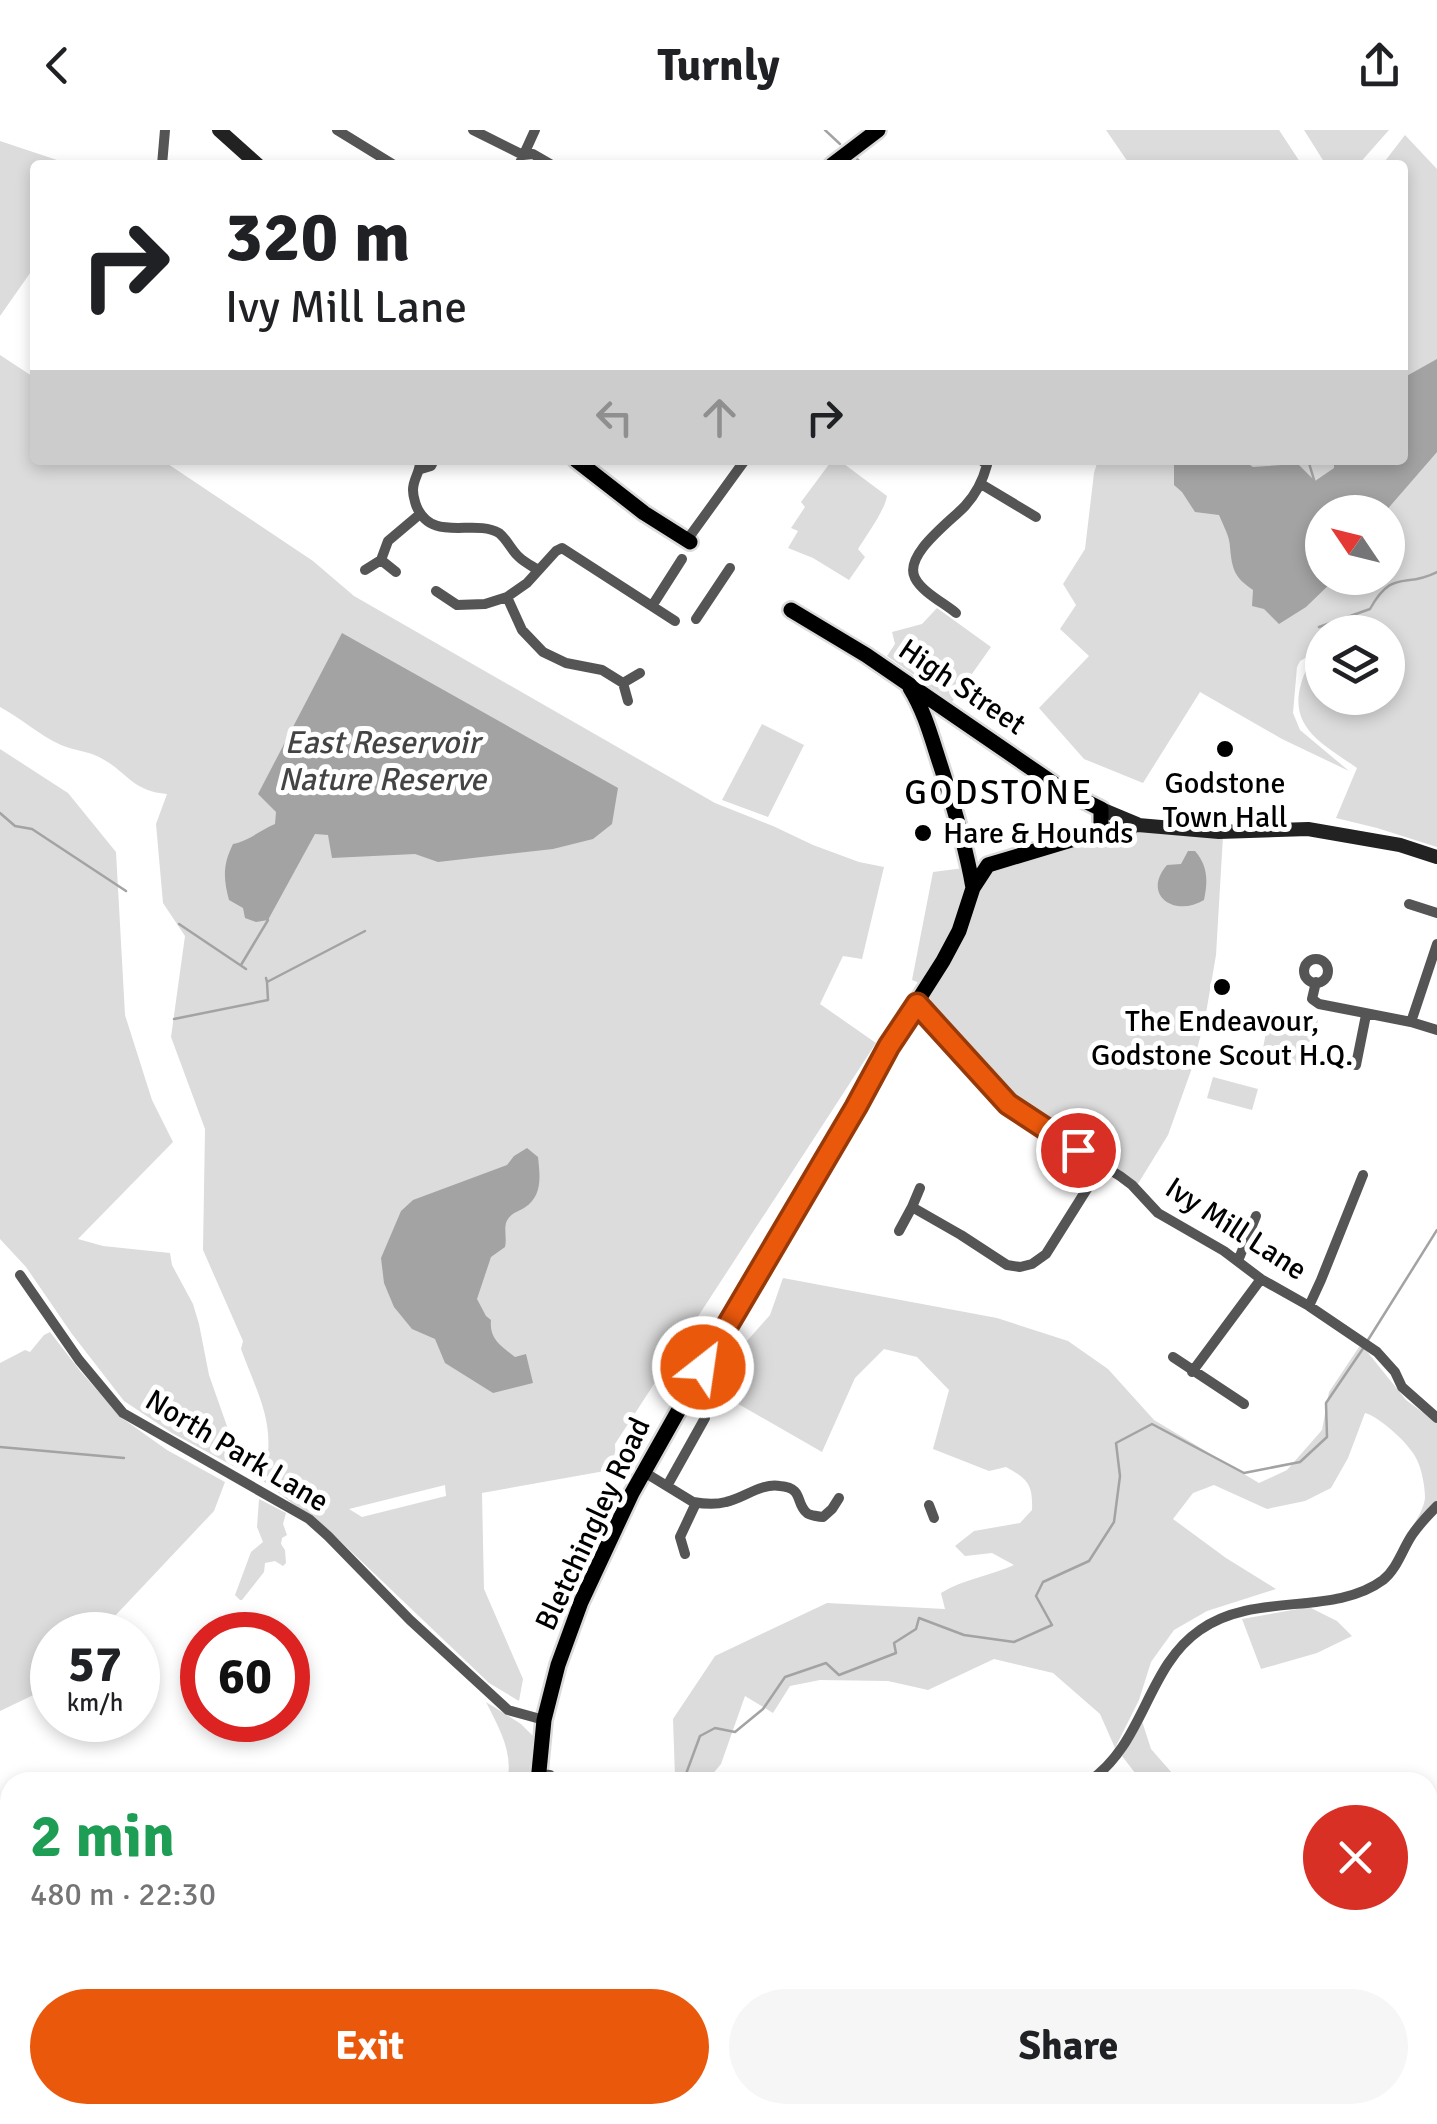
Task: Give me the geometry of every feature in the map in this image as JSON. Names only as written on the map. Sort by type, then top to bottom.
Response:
[{"type":"main road","points":[[219,130],[252,160]]},
{"type":"main road","points":[[839,160],[878,130]]},
{"type":"main road","points":[[582,465],[688,541]]},
{"type":"main road","name":"High Street","points":[[791,610],[866,655],[1064,790],[1101,809]]},
{"type":"main road","points":[[907,683],[924,713],[965,848],[973,888]]},
{"type":"main road","points":[[924,713],[941,706]]},
{"type":"main road","points":[[1101,831],[1101,809],[1138,825]]},
{"type":"main road","points":[[965,848],[988,865],[1101,831],[1138,825],[1219,832],[1308,829],[1400,845],[1437,857]]},
{"type":"main road","name":"Bletchingley Road","points":[[539,1772],[544,1720],[558,1664],[581,1602],[644,1472],[959,931],[973,888],[988,865]]},
{"type":"street","points":[[162,160],[165,130]]},
{"type":"street","points":[[337,130],[386,160]]},
{"type":"street","points":[[473,130],[521,160]]},
{"type":"street","points":[[521,160],[535,130]]},
{"type":"street","points":[[521,160],[533,154],[543,160]]},
{"type":"street","points":[[420,465],[412,493],[420,514],[436,526],[488,529],[501,534],[518,556],[538,570]]},
{"type":"street","points":[[688,541],[741,465]]},
{"type":"street","points":[[956,613],[916,582],[912,570],[922,549],[968,504],[981,484],[986,465]]},
{"type":"street","points":[[981,484],[1036,517]]},
{"type":"street","points":[[364,570],[381,560],[388,542],[420,514]]},
{"type":"street","points":[[436,591],[458,605],[485,604],[506,597],[527,583],[556,550],[566,549],[675,621]]},
{"type":"street","points":[[381,560],[396,572]]},
{"type":"street","points":[[652,606],[682,560]]},
{"type":"street","points":[[696,619],[730,568]]},
{"type":"street","points":[[506,597],[522,630],[543,652],[566,663],[602,670],[623,683],[628,702]]},
{"type":"street","points":[[623,683],[640,673]]},
{"type":"street","points":[[1414,910],[1437,914]]},
{"type":"street","points":[[1411,1022],[1437,944]]},
{"type":"street","points":[[1316,982],[1312,999],[1319,1004],[1437,1030]]},
{"type":"street","name":"Ivy Mill Lane","points":[[917,1004],[1008,1104],[1132,1185],[1158,1213],[1365,1343],[1384,1358],[1402,1387],[1437,1418]]},
{"type":"street","points":[[1356,1065],[1366,1014]]},
{"type":"street","points":[[912,1208],[1006,1265],[1020,1267],[1046,1254],[1102,1164]]},
{"type":"street","points":[[1308,1306],[1363,1175]]},
{"type":"street","points":[[899,1230],[920,1188]]},
{"type":"street","points":[[1238,1262],[1256,1216]]},
{"type":"street","name":"North Park Lane","points":[[20,1275],[79,1360],[124,1413],[309,1520],[508,1710],[544,1720]]},
{"type":"street","points":[[1192,1372],[1260,1278]]},
{"type":"street","points":[[1173,1357],[1244,1404]]},
{"type":"street","points":[[666,1486],[705,1418]]},
{"type":"street","points":[[644,1472],[696,1503],[721,1504],[778,1485],[796,1492],[808,1514],[823,1517],[839,1498]]},
{"type":"street","points":[[685,1554],[680,1537],[696,1503]]},
{"type":"street","points":[[929,1505],[934,1518]]},
{"type":"street","points":[[1103,1772],[1118,1756],[1168,1664],[1182,1644],[1200,1629],[1249,1609],[1349,1595],[1381,1581],[1437,1506]]},
{"type":"shaded area","points":[[1106,130],[1279,130],[1299,160],[1127,160]]},
{"type":"shaded area","points":[[1304,130],[1389,130],[1362,160],[1323,160]]},
{"type":"shaded area","points":[[1405,135],[1437,169],[1437,847],[1336,818],[1357,768],[1314,736],[1298,703],[1305,672],[1305,715],[1405,715],[1405,615],[1305,615],[1305,658],[1297,667],[1293,713],[1300,730],[1349,771],[1282,739],[1200,692],[1143,783],[1084,759],[1039,708],[1089,656],[1060,629],[1076,605],[1063,584],[1085,549],[1096,465],[1408,465],[1408,160],[1386,160]]},
{"type":"shaded area","points":[[0,141],[57,160],[30,160],[30,273],[0,316]]},
{"type":"shaded area","points":[[0,355],[30,375],[30,465],[169,465],[313,561],[354,596],[715,803],[813,845],[884,867],[862,959],[843,956],[820,1004],[876,1043],[615,1444],[616,1469],[482,1493],[484,1589],[523,1679],[519,1701],[489,1683],[337,1538],[262,1480],[268,1444],[265,1413],[241,1349],[243,1341],[203,1250],[205,1129],[171,1037],[185,936],[163,903],[156,824],[167,794],[137,785],[99,757],[53,741],[0,707]],"holes":[[[445,1485],[446,1496],[362,1517],[349,1509]]]},
{"type":"shaded area","points":[[829,465],[845,465],[887,496],[858,549],[865,557],[849,580],[788,548],[798,531],[791,528],[805,507],[801,502]]},
{"type":"shaded area","points":[[937,608],[991,647],[952,702],[887,656],[895,644],[892,632],[922,624]]},
{"type":"shaded area","points":[[762,724],[804,745],[768,817],[722,800]]},
{"type":"shaded area","points":[[0,749],[68,793],[116,852],[125,1015],[152,1100],[173,1142],[78,1239],[103,1246],[170,1253],[172,1265],[193,1304],[237,1468],[172,1433],[124,1401],[26,1267],[0,1239]]},
{"type":"shaded area","points":[[1120,831],[1223,836],[1216,955],[1205,1019],[1168,1135],[1136,1187],[1121,1171],[1017,1107],[933,1015],[929,1004],[961,941],[986,874],[995,867]]},
{"type":"shaded area","points":[[964,868],[964,885],[952,929],[922,984],[912,980],[933,872]]},
{"type":"shaded area","points":[[1270,1011],[1318,1020],[1309,1068],[1261,1059]]},
{"type":"shaded area","points":[[1213,1077],[1258,1089],[1252,1110],[1207,1098]]},
{"type":"shaded area","points":[[783,1278],[997,1318],[1068,1341],[1108,1369],[1154,1420],[1259,1483],[1287,1470],[1322,1430],[1329,1392],[1361,1344],[1406,1400],[1437,1423],[1437,1508],[1412,1527],[1425,1498],[1419,1464],[1394,1432],[1365,1413],[1348,1458],[1331,1488],[1305,1501],[1267,1509],[1214,1485],[1193,1493],[1173,1519],[1276,1589],[1207,1611],[1174,1630],[1151,1662],[1139,1700],[1115,1748],[1100,1714],[1053,1673],[994,1659],[928,1690],[888,1681],[820,1680],[790,1686],[773,1713],[745,1696],[721,1764],[714,1772],[675,1772],[673,1719],[715,1656],[827,1603],[945,1609],[941,1593],[1014,1565],[992,1553],[965,1556],[955,1546],[974,1531],[1020,1523],[1032,1510],[1030,1489],[1013,1471],[1006,1467],[989,1471],[933,1449],[949,1390],[917,1357],[884,1349],[855,1378],[822,1452],[707,1386],[770,1315]]},
{"type":"shaded area","points":[[50,1332],[122,1418],[167,1450],[225,1482],[214,1511],[119,1612],[30,1612],[30,1697],[0,1711],[0,1363],[25,1350],[30,1352]]},
{"type":"shaded area","points":[[259,1499],[286,1513],[283,1524],[287,1535],[281,1544],[286,1563],[265,1563],[264,1572],[240,1600],[235,1595],[251,1552],[263,1542],[257,1527]]},
{"type":"shaded area","points":[[1309,1607],[1337,1621],[1352,1636],[1317,1653],[1261,1669],[1242,1619]]},
{"type":"shaded area","points":[[486,1702],[533,1736],[529,1772],[509,1772],[500,1731]]},
{"type":"shaded area","points":[[1142,1721],[1151,1749],[1171,1772],[1134,1772],[1122,1756]]},
{"type":"water","points":[[1437,359],[1437,452],[1400,495],[1305,495],[1305,595],[1318,595],[1279,624],[1264,609],[1252,606],[1253,590],[1235,572],[1229,539],[1219,515],[1195,512],[1174,485],[1174,465],[1299,465],[1315,481],[1334,465],[1408,465],[1408,375]]},
{"type":"water","name":"East Reservoir Nature Reserve","points":[[342,633],[618,788],[612,824],[593,839],[553,849],[438,862],[415,854],[332,858],[328,835],[315,834],[268,920],[256,922],[245,918],[243,908],[229,900],[227,858],[233,844],[275,824],[276,812],[258,794]]},
{"type":"water","points":[[1188,851],[1195,851],[1205,868],[1204,900],[1193,905],[1173,905],[1160,894],[1160,876],[1167,865],[1181,864]]},
{"type":"water","points":[[527,1148],[538,1157],[537,1192],[530,1203],[507,1220],[505,1247],[491,1257],[477,1299],[491,1320],[497,1342],[515,1357],[526,1354],[533,1383],[493,1393],[445,1363],[435,1339],[412,1329],[394,1307],[384,1283],[381,1258],[401,1211],[413,1200],[507,1165]]},
{"type":"waterway","points":[[825,130],[840,144]]},
{"type":"waterway","points":[[855,157],[858,160]]},
{"type":"waterway","points":[[1310,465],[1315,483]]},
{"type":"waterway","points":[[1353,615],[1370,609],[1393,584],[1437,572]]},
{"type":"waterway","points":[[0,813],[15,826],[32,829],[126,891]]},
{"type":"waterway","points":[[241,965],[268,920]]},
{"type":"waterway","points":[[179,924],[246,969]]},
{"type":"waterway","points":[[266,978],[267,982],[365,931]]},
{"type":"waterway","points":[[174,1019],[268,1000],[267,982]]},
{"type":"waterway","points":[[1368,1340],[1437,1230]]},
{"type":"waterway","points":[[687,1772],[700,1736],[715,1728],[735,1732],[763,1709],[785,1677],[826,1663],[839,1675],[896,1653],[894,1643],[916,1629],[919,1618],[964,1635],[1014,1642],[1052,1625],[1036,1596],[1043,1582],[1089,1561],[1114,1522],[1120,1476],[1116,1443],[1152,1424],[1244,1473],[1300,1462],[1327,1437],[1326,1403],[1364,1347]]},
{"type":"waterway","points":[[0,1447],[124,1458]]},
{"type":"place","name":"Godstone Town Hall","points":[[1225,749]]},
{"type":"place","name":"Hare & Hounds","points":[[923,833]]},
{"type":"place","name":"The Endeavour, Godstone Scout H.Q.","points":[[1222,987]]},
{"type":"district","name":"GODSTONE","points":[[999,792]]},
{"type":"route","points":[[703,1367],[917,1004],[1008,1104],[1078,1150]]}]
